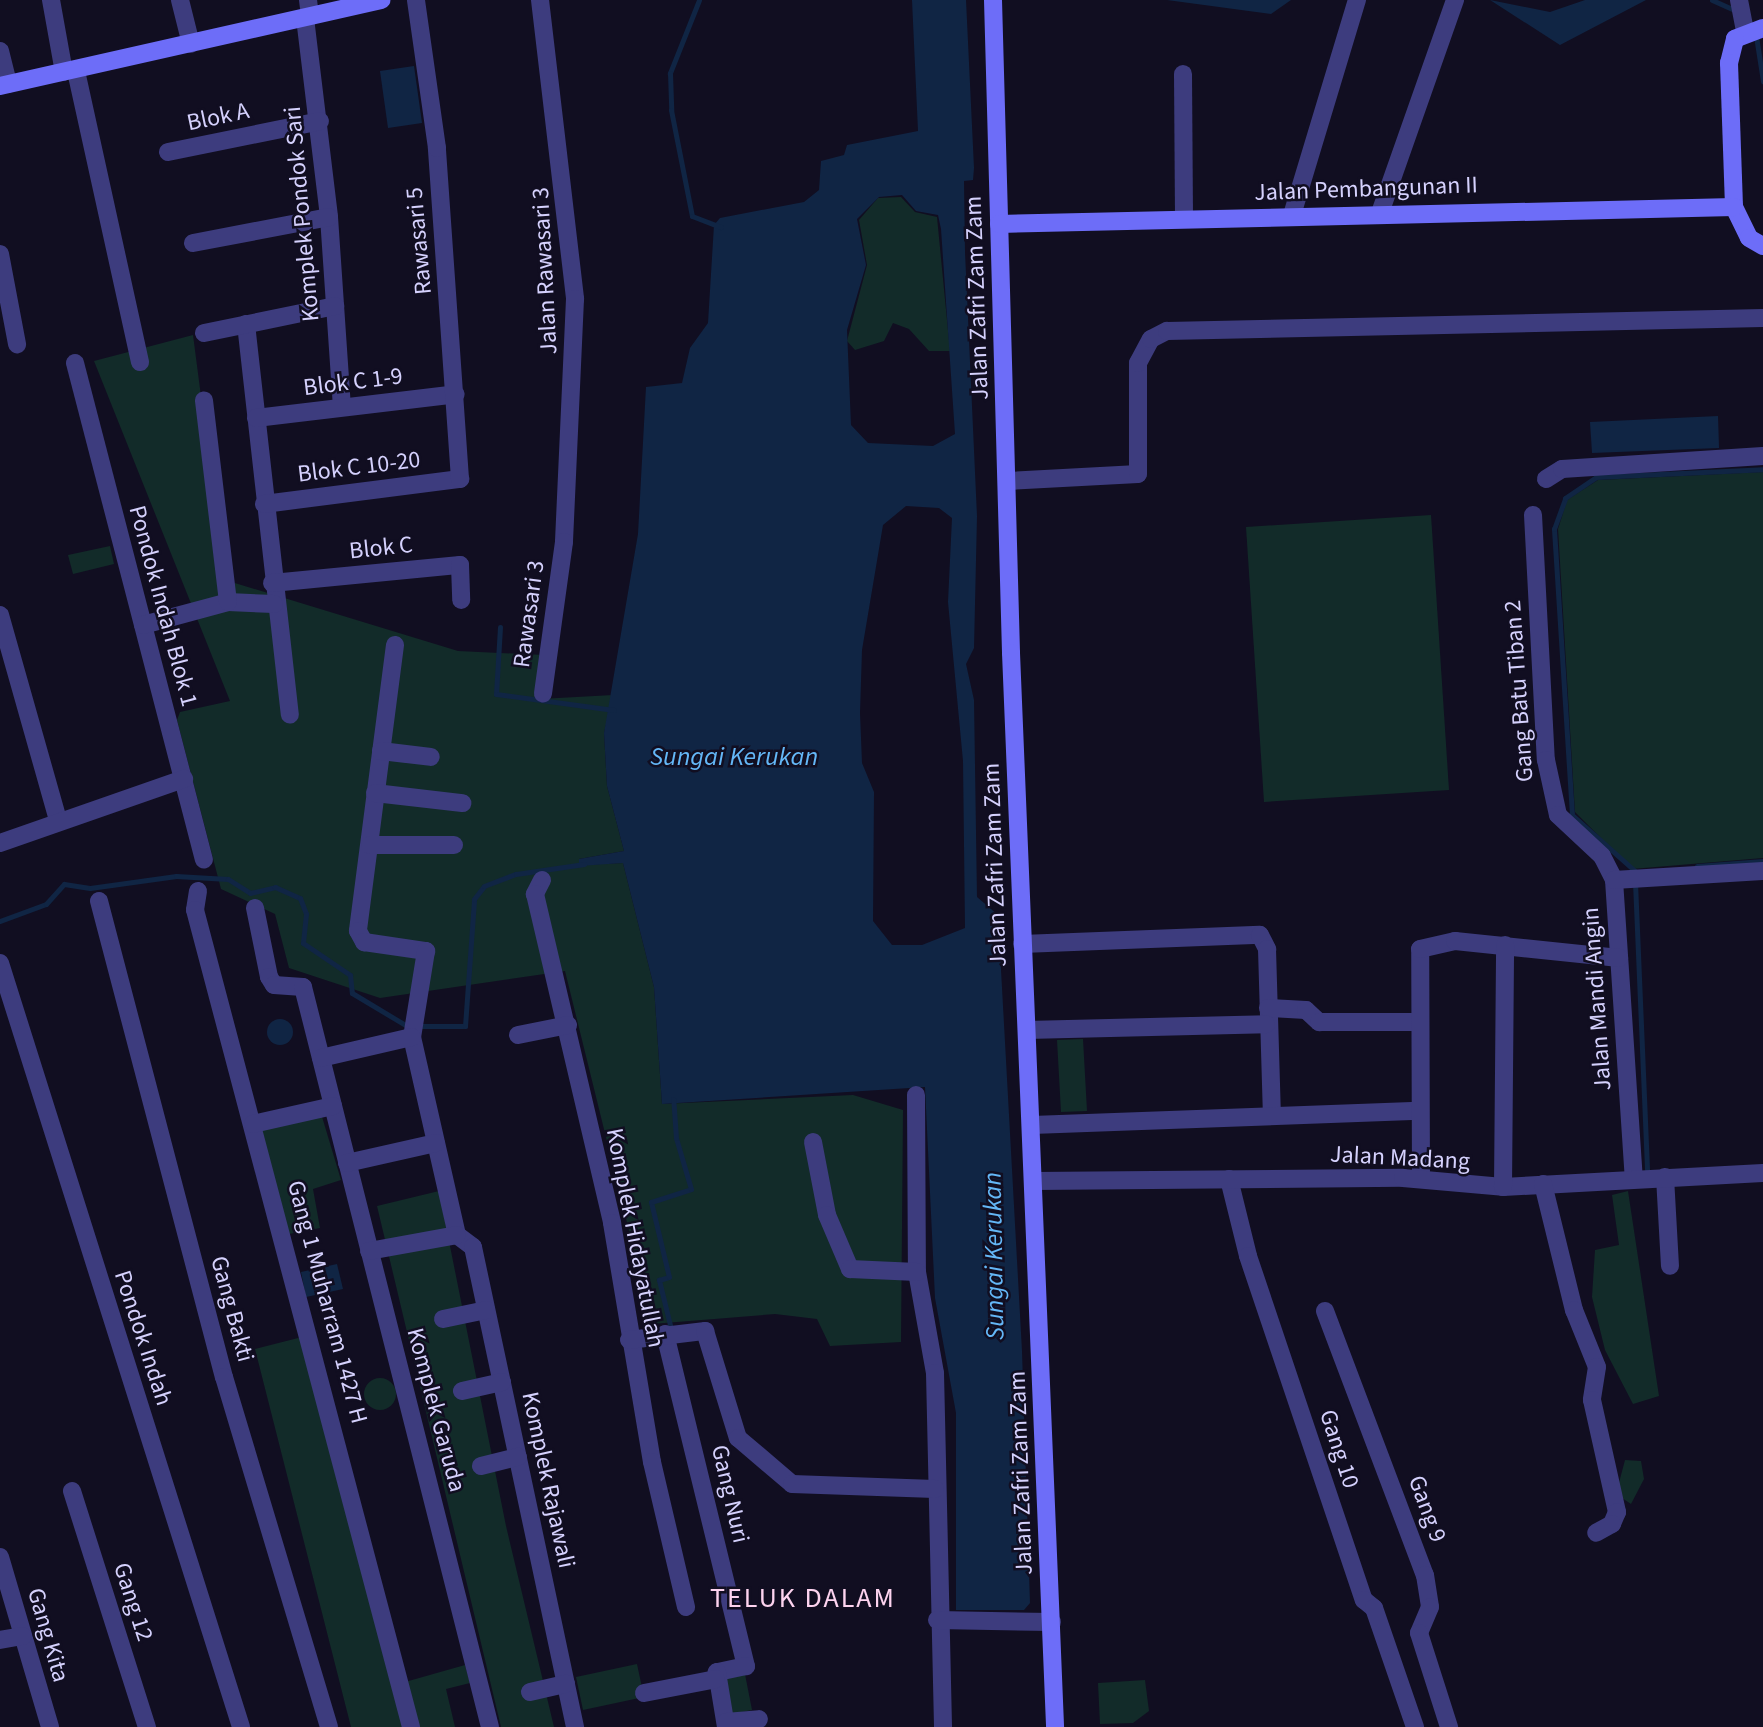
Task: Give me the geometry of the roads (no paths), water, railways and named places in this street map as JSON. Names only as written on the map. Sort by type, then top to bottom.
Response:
[{"type":"main road","points":[[4,85],[191,44],[308,11],[381,0]]},
{"type":"main road","name":"Jalan Zafri Zam Zam","points":[[993,0],[1023,944],[1055,1727]]},
{"type":"main road","points":[[1752,27],[1729,63],[1734,207],[1749,238],[1763,246]]},
{"type":"main road","name":"Jalan Pembangunan II","points":[[999,224],[1292,215],[1734,207]]},
{"type":"street","points":[[51,0],[140,362]]},
{"type":"street","points":[[180,0],[191,44]]},
{"type":"street","name":"Rawasari 5","points":[[416,0],[436,148],[456,394],[460,479]]},
{"type":"street","name":"Jalan Rawasari 3","points":[[540,0],[575,288],[564,542]]},
{"type":"street","points":[[1292,215],[1357,0]]},
{"type":"street","points":[[1380,213],[1455,0]]},
{"type":"street","points":[[1739,0],[1752,27]]},
{"type":"street","name":"Komplek Pondok Sari","points":[[308,11],[329,217],[342,407]]},
{"type":"street","points":[[0,51],[4,85]]},
{"type":"street","points":[[1183,74],[1184,219]]},
{"type":"street","name":"Blok A","points":[[168,152],[320,121]]},
{"type":"street","points":[[193,243],[329,217]]},
{"type":"street","points":[[0,254],[17,344]]},
{"type":"street","points":[[204,333],[335,306]]},
{"type":"street","points":[[1007,481],[1138,474],[1138,363],[1151,339],[1167,331],[1763,318]]},
{"type":"street","points":[[246,324],[274,604],[290,715]]},
{"type":"street","name":"Pondok Indah Blok 1","points":[[75,363],[204,860]]},
{"type":"street","name":"Blok C 1-9","points":[[256,418],[456,394]]},
{"type":"street","points":[[204,400],[228,603]]},
{"type":"street","points":[[1546,478],[1562,469],[1763,456]]},
{"type":"street","name":"Blok C 10-20","points":[[264,504],[460,479]]},
{"type":"street","name":"Gang Batu Tiban 2","points":[[1534,515],[1551,796],[1558,815],[1602,856],[1614,880]]},
{"type":"street","name":"Rawasari 3","points":[[543,694],[564,542]]},
{"type":"street","name":"Blok C","points":[[272,583],[460,565],[461,600]]},
{"type":"street","points":[[143,625],[228,603],[274,604]]},
{"type":"street","points":[[0,615],[58,820]]},
{"type":"street","points":[[395,645],[370,845],[454,845]]},
{"type":"street","points":[[381,751],[431,757]]},
{"type":"street","points":[[0,843],[58,820],[184,779]]},
{"type":"street","points":[[375,793],[462,803]]},
{"type":"street","name":"Komplek Rajawali","points":[[370,845],[359,937],[426,951],[415,1030],[436,1143],[486,1310],[575,1727]]},
{"type":"street","name":"Jalan Mandi Angin","points":[[1634,1178],[1614,880],[1763,871]]},
{"type":"street","name":"Komplek Hidayatullah","points":[[542,880],[536,894],[612,1223],[629,1340],[686,1607]]},
{"type":"street","name":"Gang 1 Muharram 1427 H","points":[[198,891],[195,910],[411,1727]]},
{"type":"street","name":"Gang Bakti","points":[[99,901],[224,1377],[329,1727]]},
{"type":"street","name":"Komplek Garuda","points":[[255,908],[274,985],[303,987],[490,1727]]},
{"type":"street","points":[[1023,944],[1256,933],[1267,949],[1272,1113]]},
{"type":"street","points":[[1421,1179],[1416,1022],[1420,949],[1455,941],[1505,945],[1548,955],[1619,958]]},
{"type":"street","points":[[1503,1187],[1505,945]]},
{"type":"street","name":"Pondok Indah","points":[[0,963],[241,1727]]},
{"type":"street","points":[[1027,1030],[1267,1016],[1306,1010],[1320,1023],[1416,1022]]},
{"type":"street","points":[[518,1035],[568,1024]]},
{"type":"street","points":[[321,1058],[415,1030]]},
{"type":"street","points":[[916,1095],[917,1272],[935,1373],[937,1620],[943,1727]]},
{"type":"street","points":[[253,1124],[333,1106]]},
{"type":"street","points":[[1032,1125],[1272,1113],[1419,1111]]},
{"type":"street","points":[[813,1142],[827,1215],[850,1269],[917,1272]]},
{"type":"street","points":[[347,1163],[436,1143]]},
{"type":"street","name":"Jalan Madang","points":[[1034,1181],[1421,1179],[1503,1187],[1763,1173]]},
{"type":"street","points":[[1665,1177],[1670,1266]]},
{"type":"street","name":"Gang 10","points":[[1229,1179],[1248,1256],[1351,1564],[1364,1601],[1374,1608],[1415,1727]]},
{"type":"street","points":[[1543,1184],[1574,1310],[1597,1367],[1592,1400],[1617,1512],[1596,1533]]},
{"type":"street","points":[[369,1251],[463,1240]]},
{"type":"street","points":[[443,1319],[486,1310]]},
{"type":"street","name":"Gang 9","points":[[1325,1311],[1425,1575],[1430,1607],[1419,1633],[1449,1727]]},
{"type":"street","points":[[629,1340],[671,1332],[708,1334],[738,1438],[792,1484],[935,1489]]},
{"type":"street","name":"Gang Nuri","points":[[671,1332],[746,1666],[718,1670],[716,1679]]},
{"type":"street","points":[[462,1391],[502,1382]]},
{"type":"street","points":[[481,1466],[518,1457]]},
{"type":"street","name":"Gang 12","points":[[72,1491],[147,1727]]},
{"type":"street","name":"Gang Kita","points":[[0,1557],[50,1727]]},
{"type":"street","points":[[937,1620],[1052,1622]]},
{"type":"street","points":[[0,1640],[23,1636]]},
{"type":"street","points":[[644,1693],[716,1679],[726,1725],[759,1718]]},
{"type":"street","points":[[530,1692],[566,1684]]},
{"type":"water","name":"Sungai Kerukan","points":[[912,0],[966,0],[974,168],[973,180],[964,181],[965,252],[977,516],[974,648],[966,664],[974,700],[977,897],[998,915],[1022,1351],[1030,1603],[1024,1610],[956,1610],[956,1413],[935,1298],[925,1087],[662,1104],[654,987],[623,863],[579,866],[579,859],[624,851],[607,786],[604,733],[638,534],[646,387],[682,383],[690,348],[708,323],[714,225],[720,218],[804,202],[819,190],[821,161],[844,155],[847,145],[918,131]],"holes":[[[902,195],[916,211],[938,215],[941,229],[955,434],[933,446],[868,443],[851,425],[847,330],[866,265],[857,219],[879,197]],[[906,506],[939,508],[952,518],[948,602],[963,761],[965,928],[922,945],[892,945],[873,921],[874,792],[862,763],[860,713],[862,650],[883,525]]]},
{"type":"water","points":[[1167,0],[1291,0],[1271,14]]},
{"type":"water","points":[[1490,0],[1550,12],[1585,0],[1646,0],[1560,45]]},
{"type":"water","points":[[414,66],[422,123],[388,128],[380,71]]},
{"type":"water","points":[[1718,416],[1719,448],[1592,453],[1590,422]]},
{"type":"water","points":[[280,1019],[289,1023],[293,1032],[289,1041],[280,1045],[271,1041],[267,1032],[271,1023]]},
{"type":"water","points":[[337,1264],[343,1289],[306,1297],[301,1272]]},
{"type":"waterway","points":[[699,0],[670,73],[671,110],[692,216],[721,227]]},
{"type":"waterway","points":[[1712,0],[1739,12]]},
{"type":"waterway","points":[[1756,36],[1763,81]]},
{"type":"waterway","points":[[1635,871],[1572,815],[1554,529],[1565,498],[1596,477],[1763,469]]},
{"type":"waterway","points":[[500,627],[496,694],[614,710]]},
{"type":"waterway","points":[[1697,866],[1763,861]]},
{"type":"waterway","points":[[0,921],[46,904],[64,884],[90,888],[176,876],[228,879],[250,893],[275,887],[300,898],[306,914],[303,943],[350,975],[352,993],[407,1026],[465,1026],[474,899],[484,886],[516,874],[584,864]]},
{"type":"waterway","points":[[1635,882],[1647,1170]]},
{"type":"waterway","points":[[672,1333],[659,1280],[669,1277],[651,1202],[691,1189],[676,1138],[673,1099]]},
{"type":"district","name":"TELUK DALAM","points":[[803,1598]]}]
